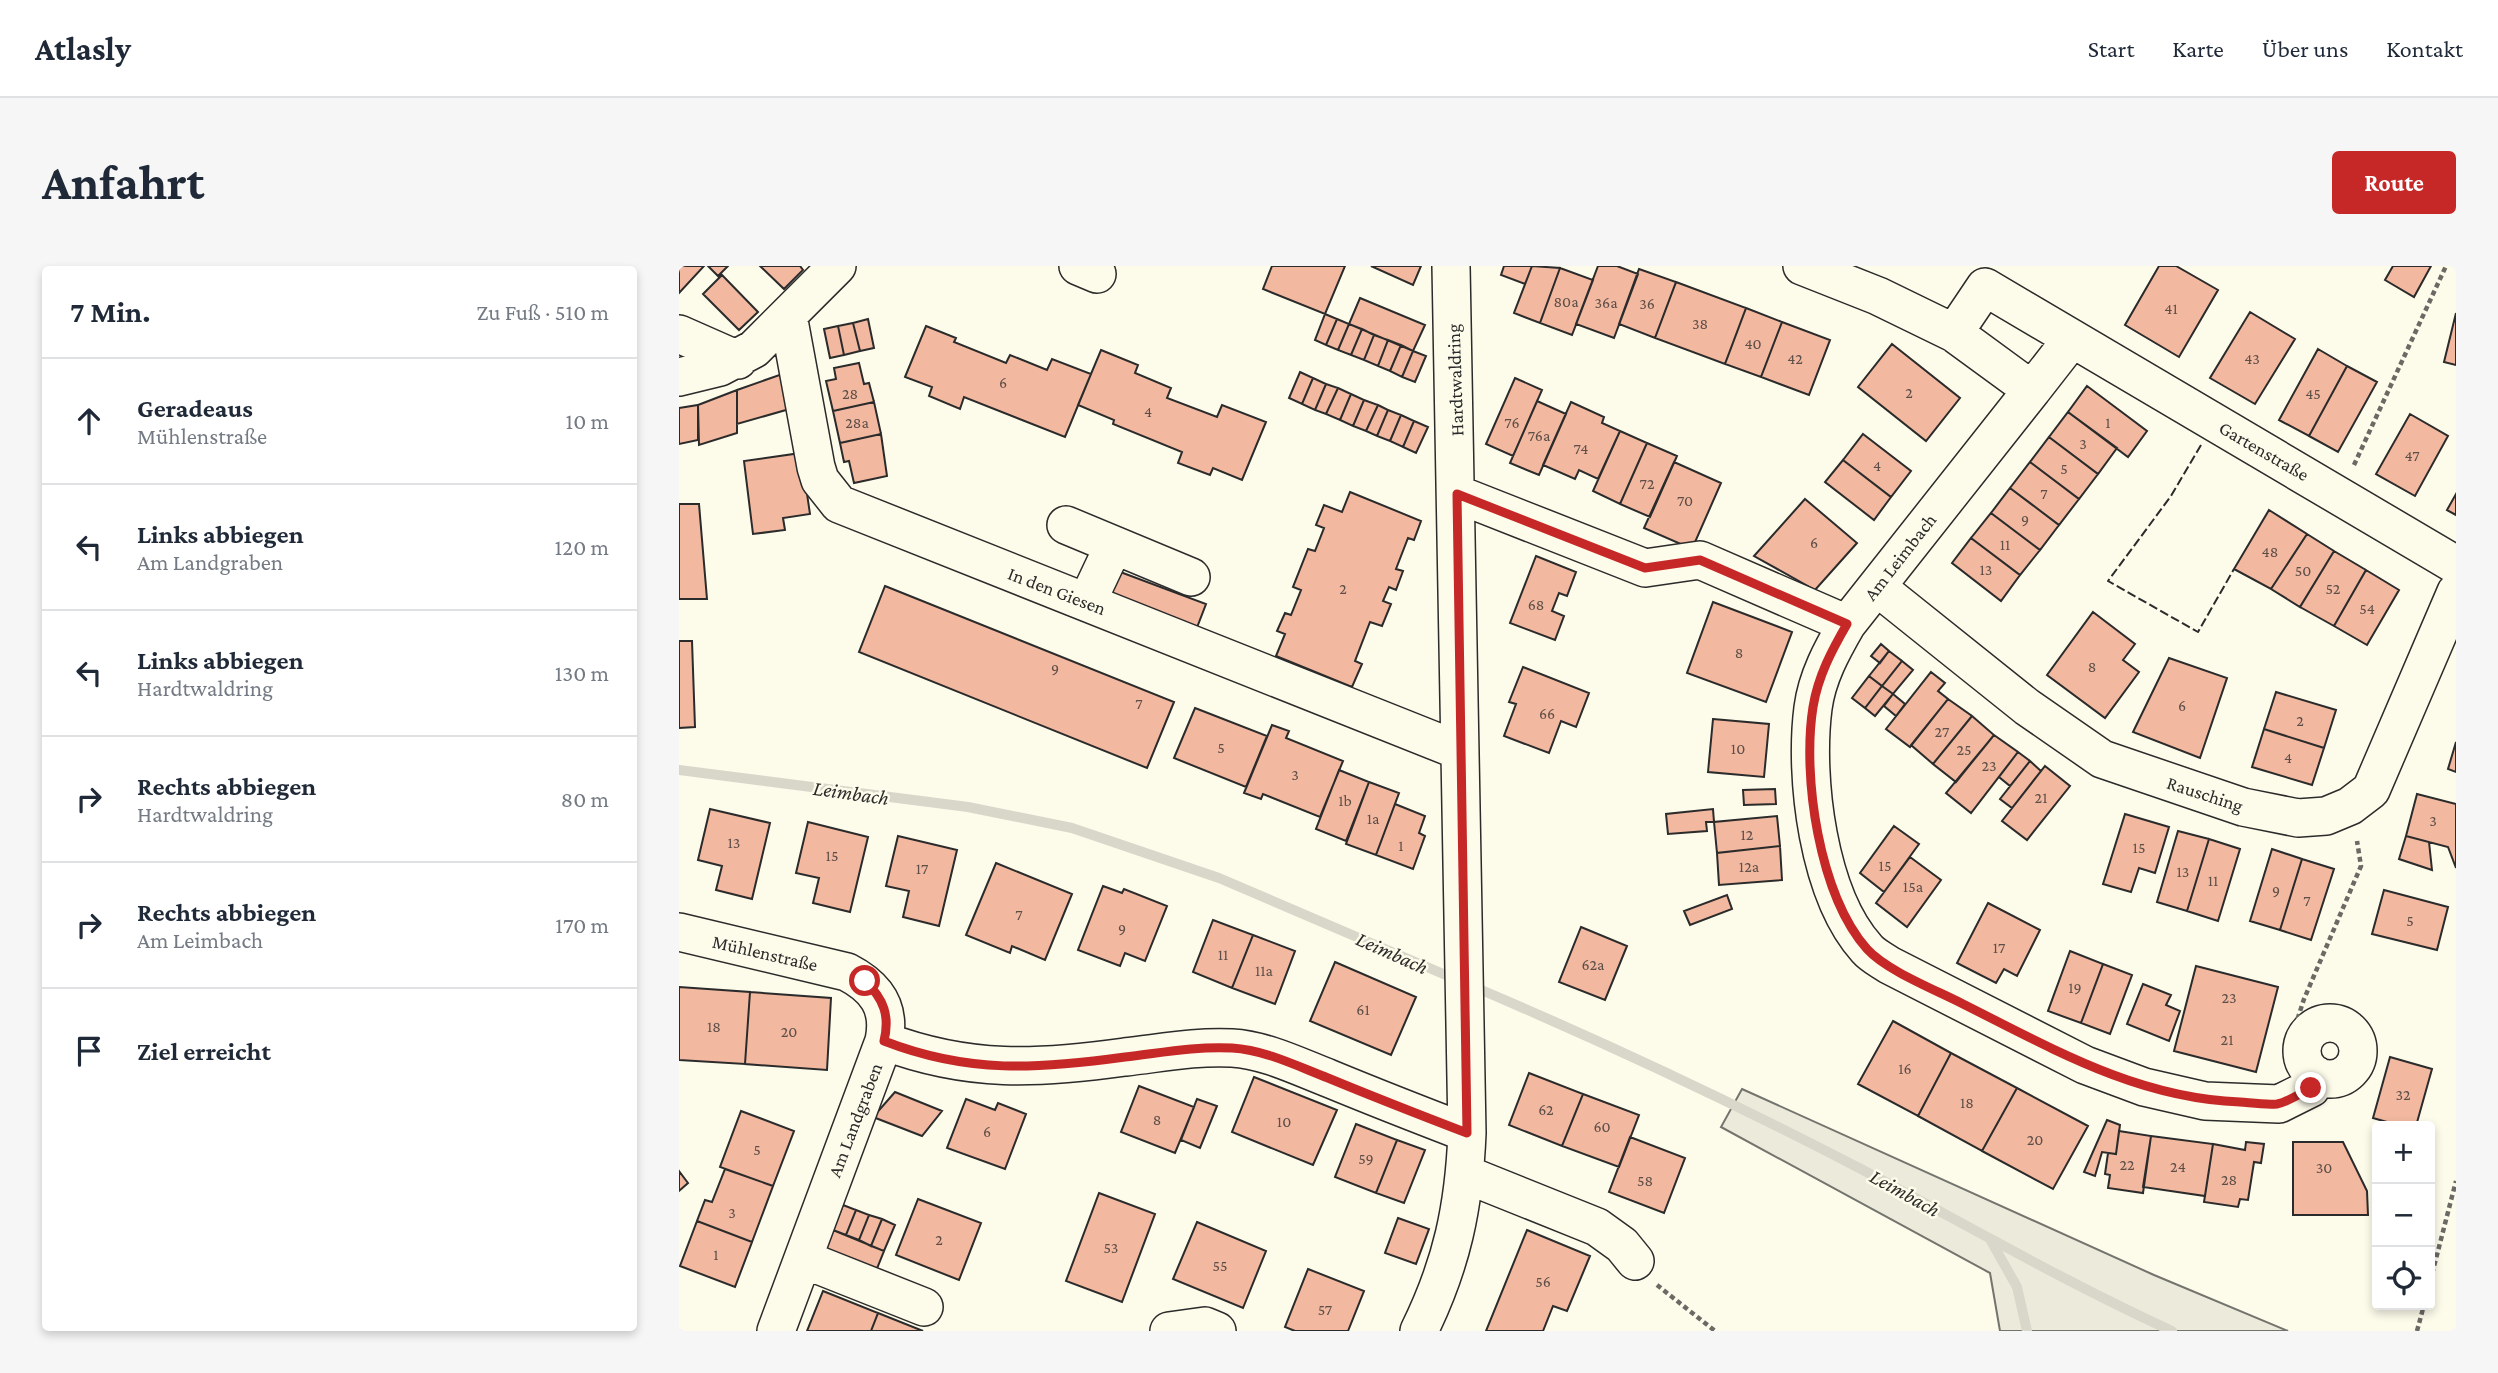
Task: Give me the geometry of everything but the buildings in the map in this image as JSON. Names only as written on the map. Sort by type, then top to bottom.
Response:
[{"type":"street","points":[[679,377],[738,360],[754,349],[837,266]]},
{"type":"street","name":"Hardtwaldring","points":[[1419,1331],[1453,1249],[1463,1202],[1467,1133],[1451,266]]},
{"type":"street","points":[[1802,266],[1878,296],[1954,333],[2032,390],[2071,340]]},
{"type":"street","name":"Gartenstraße","points":[[1954,333],[1991,276],[2071,340],[2456,565]]},
{"type":"street","name":"In den Giesen","points":[[788,316],[816,467],[820,480],[839,503],[1460,751]]},
{"type":"street","points":[[679,334],[738,360]]},
{"type":"street","name":"Am Leimbach","points":[[2032,390],[1847,624],[1829,656],[1813,707],[1813,783],[1821,850],[1838,905],[1868,951],[1911,977],[2085,1065],[2144,1087],[2205,1101],[2279,1104],[2311,1088],[2316,1075]]},
{"type":"street","points":[[1457,494],[1645,568],[1700,560],[1847,624]]},
{"type":"street","points":[[1066,525],[1113,547],[1191,577]]},
{"type":"street","points":[[1087,602],[1113,547]]},
{"type":"street","name":"Rausching","points":[[1877,587],[2027,706],[2102,759],[2243,807],[2298,818],[2326,816],[2350,806],[2371,790],[2456,592]]},
{"type":"street","name":"Mühlenstraße","points":[[679,932],[847,972],[865,981],[877,993],[885,1009],[888,1025],[884,1041]]},
{"type":"street","points":[[2330,1023],[2347,1029],[2357,1044],[2355,1062],[2343,1076],[2325,1078],[2316,1075],[2304,1062],[2302,1052],[2307,1035],[2313,1028],[2330,1023]]},
{"type":"street","name":"Am Landgraben","points":[[776,1331],[884,1041],[917,1054],[1012,1068],[1064,1066],[1184,1050],[1235,1048],[1280,1059],[1467,1133]]},
{"type":"street","points":[[1465,1174],[1597,1227],[1622,1245],[1635,1261]]},
{"type":"street","points":[[803,1259],[924,1307]]},
{"type":"street","points":[[1170,1331],[1205,1326],[1217,1331]]},
{"type":"path","points":[[2340,495],[2446,266]]},
{"type":"path","points":[[2307,1035],[2294,1030],[2361,866],[2350,806]]},
{"type":"path","points":[[2435,1263],[2456,1181]]},
{"type":"path","points":[[1635,1261],[1662,1289],[1715,1331]]},
{"type":"path","points":[[2417,1331],[2423,1310]]},
{"type":"shaded area","points":[[1742,1089],[2154,1275],[2288,1331],[2000,1331],[1990,1273],[1721,1127]]},
{"type":"waterway","name":"Leimbach","points":[[679,770],[968,807],[1072,828],[1219,878],[1455,979]]},
{"type":"waterway","name":"Leimbach","points":[[1472,986],[1620,1051],[1765,1120],[2054,1273],[2172,1331]]},
{"type":"waterway","points":[[1990,1239],[2017,1287],[2027,1331]]},
{"type":"fence","points":[[2201,445],[2171,496],[2108,581],[2198,632],[2234,569]]},
{"type":"route","points":[[865,981],[877,993],[885,1009],[888,1025],[884,1041],[917,1054],[978,1066],[1012,1068],[1064,1066],[1211,1047],[1235,1048],[1280,1059],[1467,1133],[1457,494],[1645,568],[1700,560],[1847,624],[1829,656],[1813,707],[1813,783],[1821,850],[1829,881],[1838,905],[1868,951],[1911,977],[2085,1065],[2144,1087],[2205,1101],[2279,1104],[2311,1088]]}]
